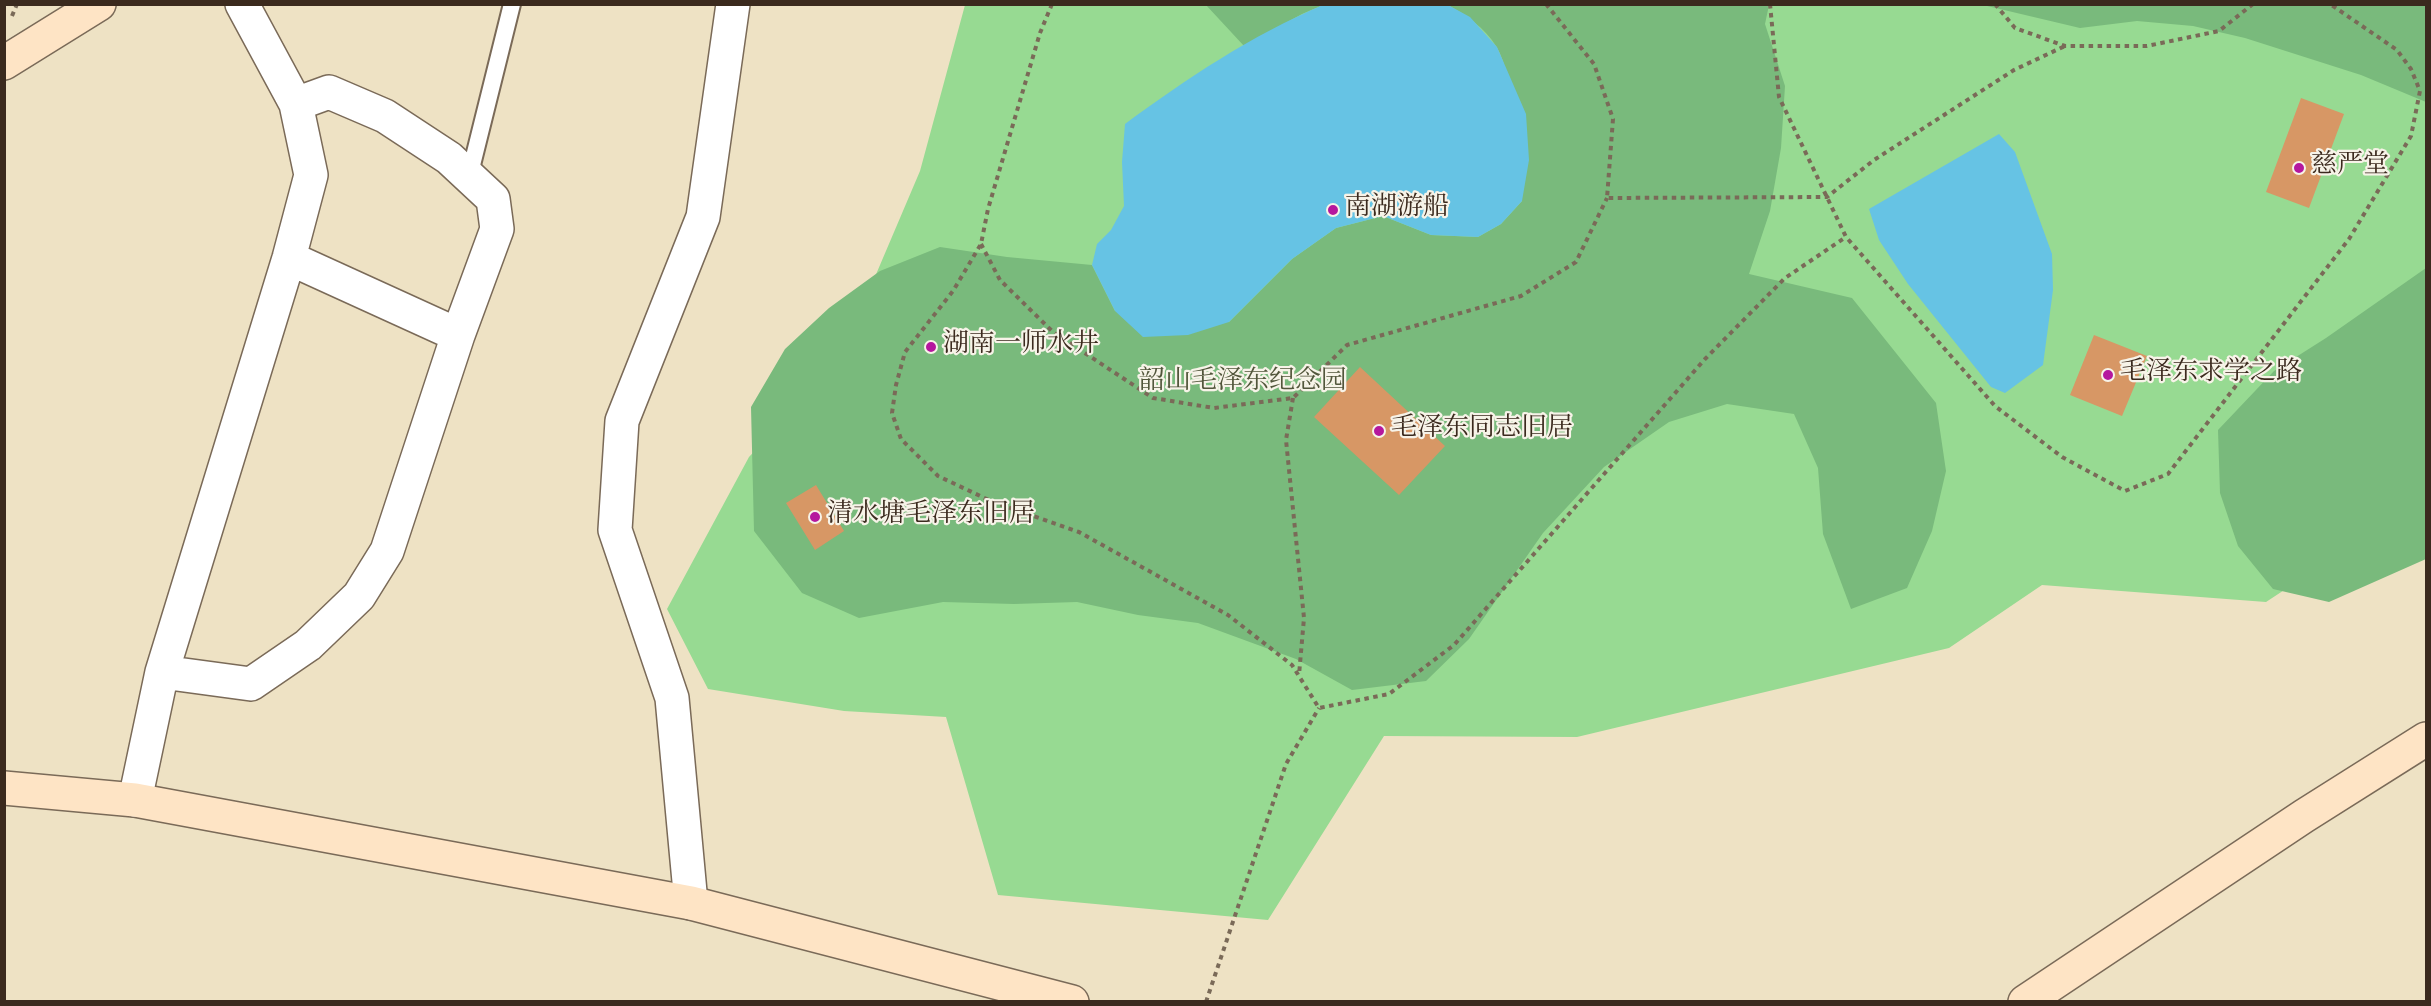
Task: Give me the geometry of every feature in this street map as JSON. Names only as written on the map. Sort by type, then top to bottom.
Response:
[{"type":"main road","points":[[4,63],[99,4]]},
{"type":"main road","points":[[2025,1002],[2304,816],[2427,739]]},
{"type":"main road","points":[[4,788],[135,800],[691,903],[1038,997],[1072,1002]]},
{"type":"street","points":[[135,800],[162,672],[289,258],[311,176],[296,104],[242,4]]},
{"type":"street","points":[[691,903],[672,698],[615,530],[622,421],[703,217],[732,4]]},
{"type":"street","points":[[162,672],[251,684],[308,645],[359,596],[387,551],[458,335],[497,229],[493,199],[449,158],[385,116],[329,92],[296,104]]},
{"type":"street","points":[[289,258],[458,335]]},
{"type":"lane","points":[[468,177],[512,4]]},
{"type":"path","points":[[1052,4],[1037,44],[988,209],[981,244],[953,291],[905,352],[896,385],[892,413],[901,439],[938,476],[993,502],[1079,532],[1228,615],[1292,665],[1319,708]]},
{"type":"path","points":[[1299,676],[1304,618],[1286,440],[1293,398],[1347,345],[1521,296],[1576,262],[1607,198],[1613,119],[1594,64],[1546,4]]},
{"type":"path","points":[[1770,4],[1779,97],[1846,237],[1995,406],[2062,457],[2125,491],[2168,474],[2349,239],[2411,136],[2420,92],[2411,69],[2397,50],[2330,4]]},
{"type":"path","points":[[1995,4],[2015,27],[2065,46],[2147,46],[2219,31],[2253,4]]},
{"type":"path","points":[[1607,198],[1827,197],[1874,160],[1984,88],[2014,70],[2065,46]]},
{"type":"path","points":[[1206,1002],[1286,764],[1319,708],[1389,694],[1454,645],[1705,359],[1785,278],[1846,237]]},
{"type":"path","points":[[981,244],[1000,280],[1053,332],[1153,398],[1214,408],[1293,398]]},
{"type":"green space","name":"韶山毛泽东纪念园","points":[[965,5],[2426,5],[2426,497],[2266,602],[2042,585],[1949,648],[1577,737],[1384,736],[1268,920],[998,895],[946,717],[844,711],[708,689],[667,609],[749,457],[840,359],[920,171]]},
{"type":"green space","points":[[1206,5],[1323,5],[1244,46]]},
{"type":"green space","points":[[1448,5],[1769,5],[1765,24],[1785,86],[1781,148],[1770,211],[1749,274],[1852,298],[1936,403],[1946,471],[1932,531],[1907,588],[1851,609],[1823,534],[1818,468],[1794,414],[1727,404],[1669,422],[1604,467],[1543,533],[1469,639],[1426,681],[1352,690],[1296,659],[1198,623],[1138,615],[1077,602],[1014,604],[943,602],[859,618],[802,593],[754,531],[751,407],[785,349],[829,308],[880,271],[940,247],[1007,257],[1092,265],[1115,311],[1229,322],[1292,259],[1336,228],[1383,216],[1431,235],[1478,237],[1501,224],[1522,201],[1515,121],[1508,78],[1492,39],[1475,22]]},
{"type":"green space","points":[[1983,5],[2426,5],[2426,102],[2361,75],[2245,38],[2193,26],[2137,21],[2080,28]]},
{"type":"green space","points":[[2426,268],[2426,559],[2329,602],[2273,589],[2238,546],[2220,493],[2218,430],[2274,371],[2326,338]]},
{"type":"water","points":[[1323,5],[1448,5],[1470,17],[1497,47],[1526,114],[1529,160],[1522,201],[1501,224],[1478,237],[1431,235],[1383,216],[1336,228],[1292,259],[1229,322],[1188,335],[1143,337],[1115,311],[1092,265],[1097,244],[1111,230],[1124,206],[1122,162],[1125,124],[1220,59],[1271,30]]},
{"type":"water","points":[[1999,134],[2015,152],[2052,254],[2053,290],[2043,365],[2005,393],[1991,387],[1908,284],[1879,240],[1869,209]]},
{"type":"building","name":"慈严堂","points":[[2301,98],[2344,114],[2309,208],[2266,192]]},
{"type":"building","name":"毛泽东求学之路","points":[[2094,335],[2147,356],[2122,416],[2070,395]]},
{"type":"building","name":"毛泽东同志旧居","points":[[1360,367],[1445,446],[1399,495],[1314,417]]},
{"type":"building","name":"清水塘毛泽东旧居","points":[[816,485],[844,531],[815,550],[786,503]]},
{"type":"place","name":"慈严堂","points":[[2299,168]]},
{"type":"place","name":"南湖游船","points":[[1333,210]]},
{"type":"place","name":"湖南一师水井","points":[[931,347]]},
{"type":"place","name":"毛泽东求学之路","points":[[2108,375]]},
{"type":"place","name":"毛泽东同志旧居","points":[[1379,431]]},
{"type":"place","name":"清水塘毛泽东旧居","points":[[815,517]]}]
